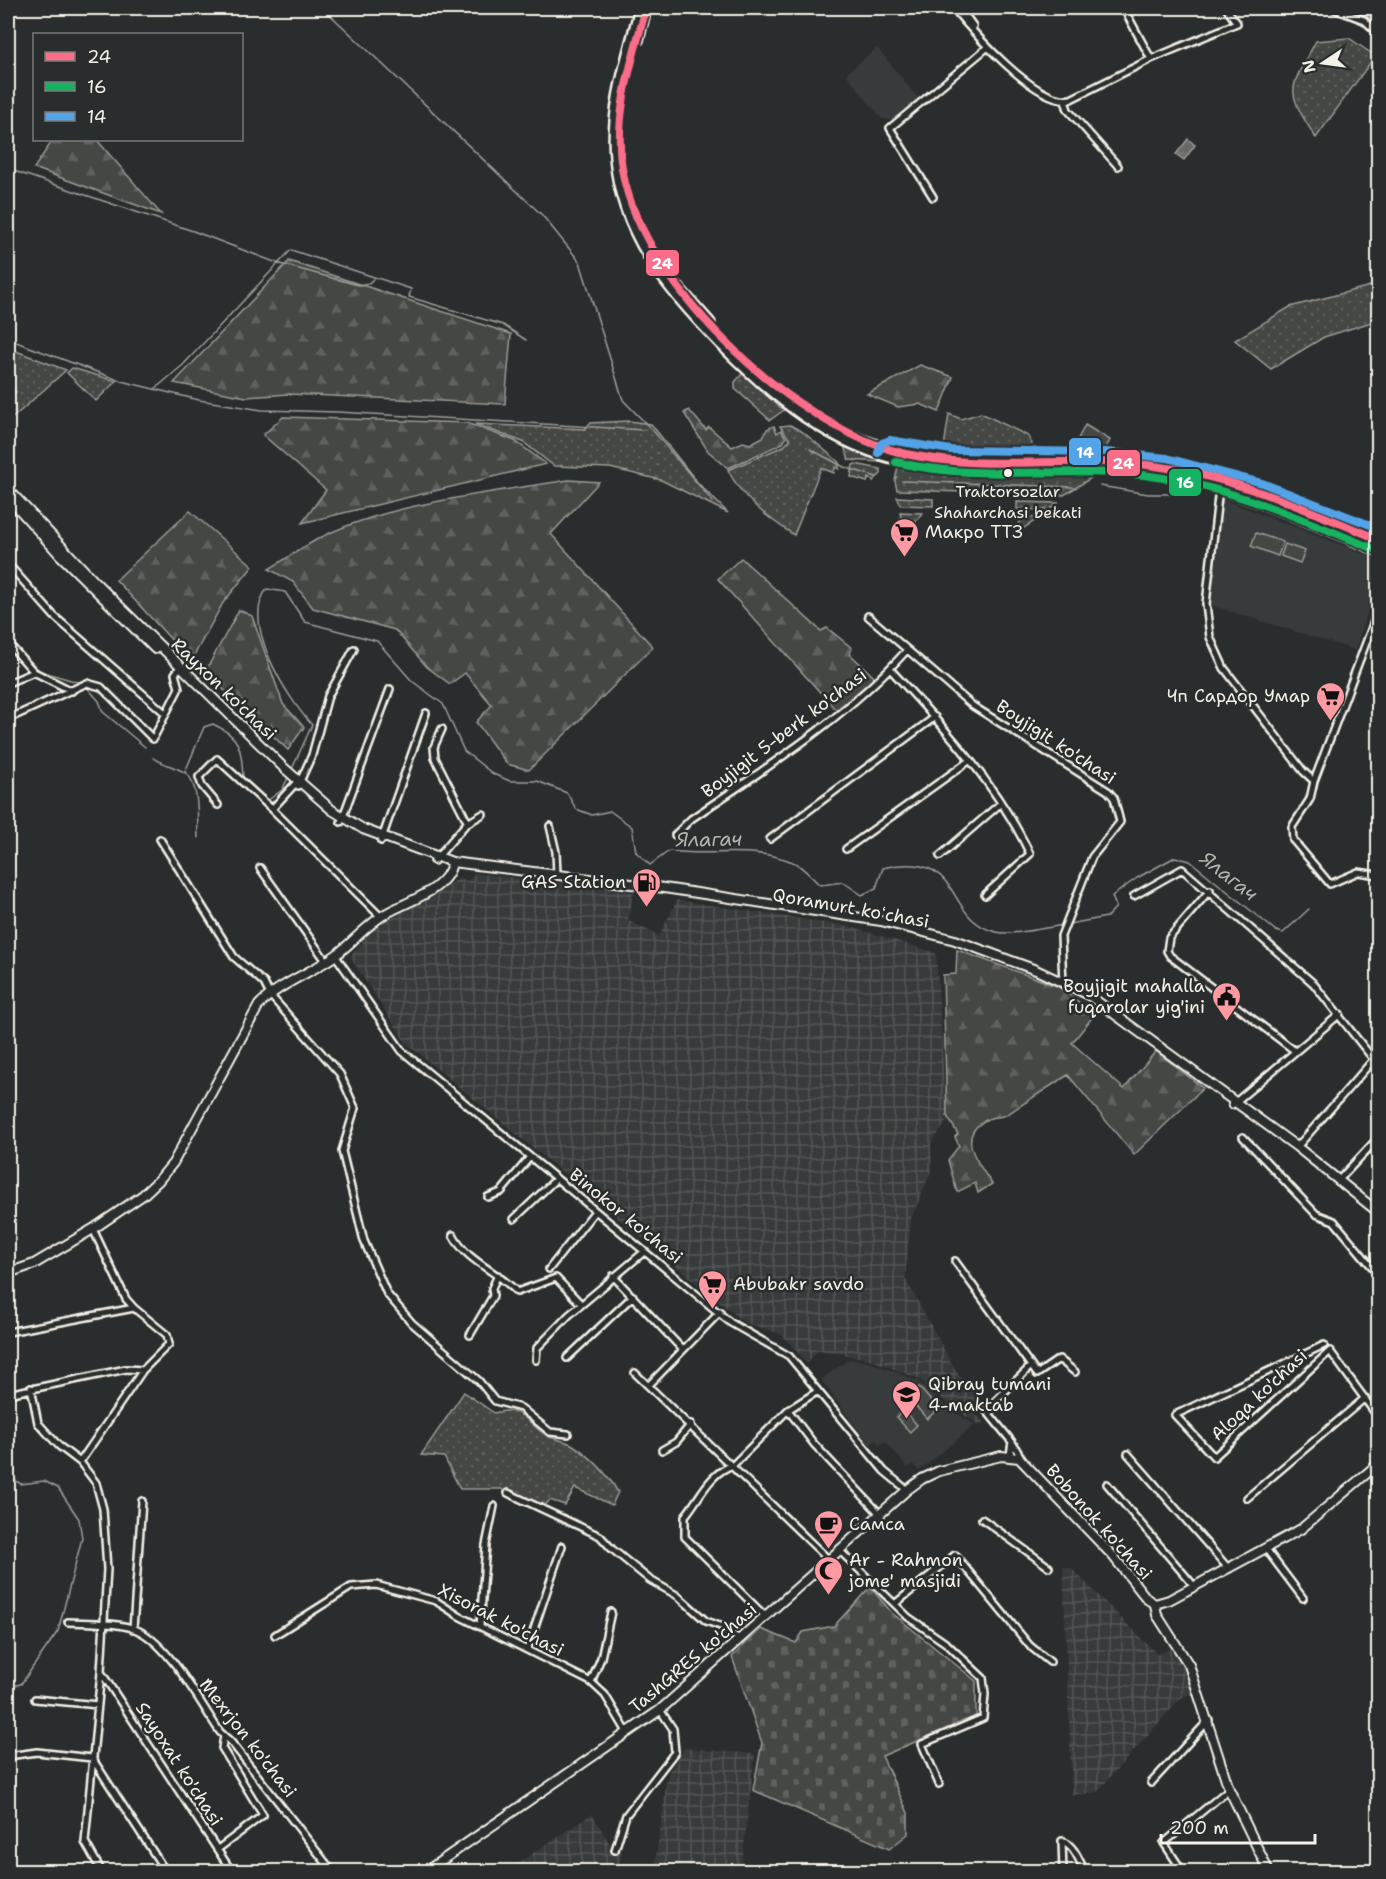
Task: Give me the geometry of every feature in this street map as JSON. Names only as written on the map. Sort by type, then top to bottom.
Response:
[{"type":"main road","points":[[640,8],[618,102],[614,148],[622,200],[641,245],[680,301],[770,392],[819,427],[889,453],[951,460],[1158,466],[1204,477],[1378,539]]},
{"type":"main road","points":[[646,8],[624,102],[620,141],[627,197],[645,241],[663,269],[688,300],[769,383],[819,420],[889,453]]},
{"type":"main road","points":[[1105,464],[1220,488],[1378,550]]},
{"type":"main road","name":"Rayxon ko'chasi","points":[[8,489],[179,669]]},
{"type":"main road","name":"Rayxon ko'chasi","points":[[8,497],[61,556],[296,783],[342,820],[382,839],[452,865]]},
{"type":"main road","points":[[8,1273],[34,1264],[93,1229],[143,1195],[169,1167],[259,1005],[270,995],[335,955],[381,916],[438,885],[452,865]]},
{"type":"main road","name":"Qoramurt koʻchasi","points":[[452,865],[645,888]]},
{"type":"main road","name":"Qoramurt koʻchasi","points":[[452,865],[556,875],[901,925],[955,940],[1063,983],[1108,1009],[1378,1216]]},
{"type":"main road","name":"Qoramurt koʻchasi","points":[[1233,1104],[1297,1147],[1378,1212]]},
{"type":"main road","points":[[907,1490],[921,1479],[939,1471],[1010,1455]]},
{"type":"main road","name":"Bobonok ko'chasi","points":[[1010,1455],[1023,1461],[1113,1556],[1147,1599],[1155,1604],[1229,1569],[1316,1518],[1378,1464]]},
{"type":"main road","name":"TashGRES ko'chasi","points":[[425,1872],[660,1710],[907,1490]]},
{"type":"main road","points":[[1155,1604],[1157,1614],[1190,1665],[1229,1789],[1269,1872]]},
{"type":"street","points":[[953,8],[977,33]]},
{"type":"street","points":[[960,8],[988,47],[1025,81],[1054,98],[1065,100],[1151,59],[1237,23],[1226,8]]},
{"type":"street","points":[[1332,8],[1364,20],[1378,33]]},
{"type":"street","points":[[1124,9],[1151,59]]},
{"type":"street","points":[[933,197],[890,128],[988,47]]},
{"type":"street","points":[[1065,100],[1068,110],[1118,166]]},
{"type":"street","points":[[1220,488],[1206,603],[1210,637],[1224,668],[1303,771],[1314,781]]},
{"type":"street","points":[[8,564],[54,616],[166,714]]},
{"type":"street","points":[[1378,611],[1314,781],[1310,799],[1292,827],[1293,840],[1330,884],[1358,872],[1378,875]]},
{"type":"street","points":[[868,616],[907,650]]},
{"type":"street","points":[[8,643],[34,672],[74,690]]},
{"type":"street","points":[[272,809],[296,783],[321,726],[328,696],[354,649]]},
{"type":"street","name":"Boyjigit 5-berk ko'chasi","points":[[675,835],[691,819],[837,716],[879,682],[907,650]]},
{"type":"street","name":"Boyjigit ko'chasi","points":[[907,650],[973,706],[1108,791],[1114,798],[1120,822],[1092,857],[1061,936],[1063,983]]},
{"type":"street","points":[[8,718],[87,683],[101,687],[153,739],[179,688],[176,678],[179,669]]},
{"type":"street","points":[[890,669],[935,717],[1001,802],[1030,854],[985,895]]},
{"type":"street","points":[[8,683],[34,672]]},
{"type":"street","points":[[342,820],[390,689]]},
{"type":"street","points":[[382,839],[426,713]]},
{"type":"street","points":[[771,839],[935,717]]},
{"type":"street","points":[[442,729],[434,747],[435,758],[468,823]]},
{"type":"street","points":[[218,805],[202,786],[199,777],[217,759],[272,809],[381,916]]},
{"type":"street","points":[[846,849],[969,761]]},
{"type":"street","points":[[940,856],[1001,802]]},
{"type":"street","points":[[435,860],[468,823],[483,814]]},
{"type":"street","points":[[550,826],[556,852],[556,875]]},
{"type":"street","points":[[160,839],[234,957],[264,983],[270,995],[340,1074],[355,1108],[342,1151],[364,1240],[387,1294],[412,1323],[479,1381],[495,1401],[521,1408],[550,1432],[568,1434]]},
{"type":"street","points":[[260,868],[326,961]]},
{"type":"street","points":[[1134,896],[1182,869],[1210,890],[1313,983],[1340,1014],[1378,1065]]},
{"type":"street","points":[[1210,890],[1168,938],[1167,951],[1170,956],[1295,1051]]},
{"type":"street","name":"Binokor ko'chasi","points":[[335,955],[402,1051],[731,1323],[789,1356],[884,1471],[907,1490]]},
{"type":"street","points":[[1233,1104],[1340,1014]]},
{"type":"street","points":[[1297,1147],[1374,1059]]},
{"type":"street","points":[[1243,1137],[1316,1214],[1334,1221],[1378,1274]]},
{"type":"street","points":[[1338,1181],[1378,1138]]},
{"type":"street","points":[[488,1197],[501,1192],[530,1157]]},
{"type":"street","points":[[514,1219],[556,1179]]},
{"type":"street","points":[[549,1269],[595,1210]]},
{"type":"street","points":[[80,1462],[143,1370],[169,1344],[167,1335],[126,1299],[93,1229]]},
{"type":"street","points":[[453,1235],[464,1254],[498,1275],[517,1292],[556,1278],[581,1304]]},
{"type":"street","points":[[536,1360],[537,1348],[581,1304],[644,1252]]},
{"type":"street","points":[[955,1261],[1037,1374],[1059,1359],[1075,1372]]},
{"type":"street","points":[[470,1335],[493,1296],[492,1288],[498,1275]]},
{"type":"street","points":[[613,1276],[682,1349]]},
{"type":"street","points":[[567,1358],[633,1296]]},
{"type":"street","points":[[8,1332],[134,1308]]},
{"type":"street","points":[[650,1384],[720,1312]]},
{"type":"street","name":"Aloqa ko'chasi","points":[[1324,1345],[1175,1415],[1214,1457],[1330,1351],[1365,1398]]},
{"type":"street","points":[[1023,1461],[1012,1442],[986,1410],[1031,1366]]},
{"type":"street","points":[[8,1394],[126,1369],[143,1370]]},
{"type":"street","points":[[635,1372],[650,1384],[829,1560]]},
{"type":"street","points":[[31,1388],[38,1423],[59,1446],[80,1462],[96,1484],[103,1509],[107,1569],[104,1625],[85,1842],[102,1872]]},
{"type":"street","points":[[766,1617],[686,1537],[685,1516],[700,1499],[709,1481],[723,1468],[733,1465],[788,1410],[818,1391]]},
{"type":"street","points":[[1247,1498],[1365,1398],[1378,1417]]},
{"type":"street","points":[[788,1410],[814,1444],[881,1515]]},
{"type":"street","points":[[662,1450],[676,1442],[691,1424]]},
{"type":"street","points":[[1010,1455],[1012,1442]]},
{"type":"street","points":[[1128,1454],[1229,1569]]},
{"type":"street","points":[[1107,1484],[1195,1587]]},
{"type":"street","points":[[508,1493],[600,1536],[612,1549],[650,1580],[678,1596],[706,1621],[723,1627],[740,1640]]},
{"type":"street","points":[[133,1629],[142,1502]]},
{"type":"street","points":[[480,1626],[486,1545],[494,1506]]},
{"type":"street","points":[[982,1519],[1049,1567]]},
{"type":"street","points":[[526,1650],[562,1545]]},
{"type":"street","points":[[1266,1549],[1303,1598]]},
{"type":"street","points":[[840,1551],[908,1617],[948,1644],[983,1678],[985,1694],[983,1718],[922,1744],[939,1784]]},
{"type":"street","points":[[896,1603],[955,1555],[1030,1646],[1050,1662]]},
{"type":"street","name":"Xisorak ko'chasi","points":[[275,1635],[351,1587],[376,1585],[436,1601],[591,1682],[605,1695],[627,1732]]},
{"type":"street","points":[[591,1682],[601,1658],[612,1612]]},
{"type":"street","name":"Mexrjon ko'chasi","points":[[68,1622],[133,1629],[152,1641],[171,1661],[224,1736],[333,1872]]},
{"type":"street","name":"Sayoxat ko'chasi","points":[[101,1672],[232,1872]]},
{"type":"street","points":[[35,1699],[98,1705]]},
{"type":"street","points":[[615,1850],[626,1815],[675,1752],[673,1729],[660,1710]]},
{"type":"street","points":[[1151,1783],[1209,1720]]},
{"type":"street","points":[[218,1849],[263,1815],[222,1748],[224,1736]]},
{"type":"street","points":[[8,1756],[37,1752],[92,1758]]},
{"type":"street","points":[[92,1758],[166,1872]]},
{"type":"street","points":[[1183,1872],[1164,1843],[1229,1789]]},
{"type":"street","points":[[1063,1872],[1062,1841],[1066,1842],[1077,1855],[1085,1872]]},
{"type":"shaded area","points":[[877,48],[919,99],[894,120],[882,119],[846,74]]},
{"type":"shaded area","points":[[1222,499],[1378,559],[1378,601],[1371,601],[1355,650],[1210,605]]},
{"type":"shaded area","points":[[475,873],[634,892],[628,920],[659,936],[677,900],[851,927],[936,953],[947,1122],[931,1144],[932,1169],[911,1219],[905,1278],[957,1373],[983,1403],[973,1413],[984,1421],[981,1425],[960,1413],[917,1378],[869,1359],[819,1350],[807,1363],[781,1334],[745,1323],[406,1043],[350,957],[373,929],[460,878],[468,881]]},
{"type":"shaded area","name":"Qibray tumani 4-maktab","points":[[849,1359],[869,1362],[918,1381],[948,1408],[975,1425],[919,1471],[913,1464],[908,1468],[885,1441],[880,1445],[876,1440],[870,1446],[821,1380]]},
{"type":"shaded area","points":[[1063,1567],[1071,1568],[1157,1654],[1175,1648],[1187,1666],[1195,1692],[1181,1698],[1097,1792],[1072,1795]]},
{"type":"shaded area","points":[[684,1748],[755,1754],[741,1871],[654,1871],[668,1773]]},
{"type":"shaded area","points":[[592,1814],[611,1846],[622,1849],[619,1871],[505,1872]]},
{"type":"green space","points":[[1355,8],[1378,8],[1378,23],[1359,9]]},
{"type":"green space","points":[[1349,38],[1375,56],[1316,138],[1295,99],[1296,80],[1316,41]]},
{"type":"green space","points":[[52,141],[98,141],[161,214],[34,168]]},
{"type":"green space","points":[[289,261],[511,334],[505,404],[289,394],[246,397],[174,383]]},
{"type":"green space","points":[[1378,284],[1378,320],[1324,337],[1271,369],[1235,340],[1290,307]]},
{"type":"green space","points":[[8,348],[66,370],[8,422],[8,400],[16,392],[8,382]]},
{"type":"green space","points":[[920,365],[953,377],[939,412],[920,404],[898,407],[867,394]]},
{"type":"green space","points":[[72,368],[116,381],[96,401],[67,373]]},
{"type":"green space","points":[[743,373],[784,410],[770,420],[735,389],[735,382]]},
{"type":"green space","points":[[689,410],[706,430],[709,427],[732,447],[743,442],[750,444],[763,437],[767,429],[774,426],[777,433],[781,430],[786,438],[783,443],[728,468],[708,451],[684,413]]},
{"type":"green space","points":[[981,413],[1028,436],[1032,444],[1029,451],[944,447],[949,414],[961,419]]},
{"type":"green space","points":[[283,417],[467,423],[515,441],[546,464],[302,523],[326,490],[263,435]]},
{"type":"green space","points":[[629,421],[651,424],[698,483],[728,513],[661,480],[610,468],[554,466],[523,442],[475,424],[585,429],[590,423]]},
{"type":"green space","points":[[790,425],[803,432],[839,462],[839,469],[835,467],[834,473],[821,468],[794,535],[765,515],[748,499],[728,470],[784,446],[790,440],[780,426]]},
{"type":"green space","points":[[1085,425],[1110,440],[1103,453],[1078,439]]},
{"type":"green space","points":[[844,446],[877,457],[879,462],[849,460]]},
{"type":"green space","points":[[855,464],[881,469],[881,474],[873,481],[869,478],[867,482],[851,477]]},
{"type":"green space","points":[[898,466],[953,475],[1092,474],[1091,478],[1064,495],[897,490],[895,481]]},
{"type":"green space","points":[[569,480],[599,482],[551,534],[653,647],[529,770],[507,764],[476,722],[492,705],[465,673],[450,684],[427,667],[395,630],[313,608],[293,582],[269,569],[316,540],[373,517],[439,501]]},
{"type":"green space","points":[[897,497],[933,499],[933,506],[901,505]]},
{"type":"green space","points":[[1017,502],[1058,503],[1049,510],[1017,509]]},
{"type":"green space","points":[[190,511],[253,566],[223,603],[191,661],[116,580]]},
{"type":"green space","points":[[900,512],[922,513],[909,531],[902,523]]},
{"type":"green space","points":[[1023,517],[1039,518],[1012,536]]},
{"type":"green space","points":[[1256,533],[1283,542],[1278,556],[1251,546]]},
{"type":"green space","points":[[1285,544],[1305,551],[1300,563],[1281,556]]},
{"type":"green space","points":[[741,558],[821,631],[827,628],[852,648],[850,654],[875,678],[836,710],[718,579]]},
{"type":"green space","points":[[239,610],[252,616],[283,704],[304,727],[288,750],[205,672]]},
{"type":"green space","points":[[957,950],[1057,986],[1095,1014],[1072,1043],[1124,1089],[1156,1051],[1203,1088],[1134,1155],[1068,1075],[1006,1115],[990,1118],[978,1126],[972,1133],[972,1150],[992,1184],[978,1193],[975,1183],[957,1192],[948,1160],[959,1146],[955,1137],[958,1134],[947,1116],[943,975],[956,974]]},
{"type":"green space","points":[[919,1387],[938,1409],[927,1419],[907,1396]]},
{"type":"green space","points":[[464,1392],[494,1413],[511,1411],[523,1416],[546,1435],[570,1443],[587,1455],[609,1478],[618,1492],[612,1505],[575,1488],[565,1505],[550,1500],[544,1506],[501,1489],[460,1489],[444,1457],[421,1455]]},
{"type":"green space","points":[[904,1410],[917,1425],[910,1432],[896,1417]]},
{"type":"green space","points":[[870,1587],[892,1613],[976,1681],[976,1716],[882,1756],[908,1813],[908,1834],[889,1849],[753,1790],[762,1743],[732,1657],[761,1629],[796,1643],[803,1632],[834,1626]]},
{"type":"water","points":[[1188,139],[1195,145],[1184,160],[1176,154]]},
{"type":"waterway","points":[[323,8],[542,215],[580,262],[623,400],[655,433],[713,502]]},
{"type":"waterway","points":[[8,169],[193,231],[277,263],[358,285],[369,283],[373,279]]},
{"type":"waterway","points":[[155,389],[183,365],[291,250],[411,289],[409,297],[503,325],[526,340]]},
{"type":"waterway","points":[[8,339],[121,381],[199,400],[262,410],[338,412],[643,430]]},
{"type":"waterway","points":[[810,449],[844,467],[877,477]]},
{"type":"waterway","points":[[902,481],[1073,487]]},
{"type":"waterway","points":[[1100,486],[1148,494],[1171,494]]},
{"type":"waterway","name":"Ялагач","points":[[292,769],[312,725],[280,679],[263,640],[259,621],[260,603],[267,589],[285,592],[305,622],[377,641],[412,681],[443,704],[464,751],[493,774],[510,781],[537,781],[567,793],[576,809],[592,815],[610,811],[632,827],[636,852],[650,865],[669,851],[764,854],[795,863],[820,885],[843,882],[862,895],[876,888],[883,868],[909,865],[928,868],[941,876],[967,914],[979,925],[996,932],[1021,932],[1065,925]]},
{"type":"waterway","points":[[8,638],[40,671],[81,683]]},
{"type":"waterway","points":[[85,685],[99,701],[103,712],[145,747]]},
{"type":"waterway","name":"Ялагач","points":[[185,772],[204,727],[213,724],[229,734],[238,744],[243,777],[257,792]]},
{"type":"waterway","points":[[153,758],[184,772],[191,780],[197,804],[198,838]]},
{"type":"waterway","name":"Ялагач","points":[[267,801],[282,790],[289,776]]},
{"type":"waterway","name":"Ялагач","points":[[1069,924],[1107,917],[1116,907],[1112,896],[1137,878],[1175,857],[1190,861],[1276,931],[1283,933],[1309,909]]},
{"type":"waterway","points":[[8,1476],[21,1484],[44,1481],[58,1488],[79,1519],[82,1538],[58,1631],[21,1684],[8,1687]]},
{"type":"transit line","name":"24","points":[[646,8],[626,84],[621,122],[621,161],[632,206],[655,252],[686,298],[725,341],[768,380],[813,412],[859,438],[902,453],[961,462],[1109,462],[1169,468],[1261,492],[1378,539]]},
{"type":"transit line","name":"14","points":[[878,453],[882,443],[890,440],[951,450],[1106,452],[1167,458],[1262,483],[1378,528]]},
{"type":"transit line","name":"16","points":[[896,462],[925,468],[984,473],[1102,473],[1163,478],[1194,484],[1256,502],[1374,549]]},
{"type":"place","name":"Traktorsozlar Shaharchasi bekati","points":[[1008,473]]},
{"type":"place","name":"Макро ТТЗ","points":[[904,558]]},
{"type":"place","name":"Чп Сардор Умар","points":[[1331,722]]},
{"type":"place","name":"GAS Station","points":[[647,908]]},
{"type":"place","name":"Boyjigit mahalla fuqarolar yig'ini","points":[[1226,1022]]},
{"type":"place","name":"Abubakr savdo","points":[[712,1310]]},
{"type":"place","name":"Qibray tumani 4-maktab","points":[[907,1420]]},
{"type":"place","name":"Самса","points":[[828,1550]]},
{"type":"place","name":"Ar - Rahmon jome' masjidi","points":[[828,1596]]}]
